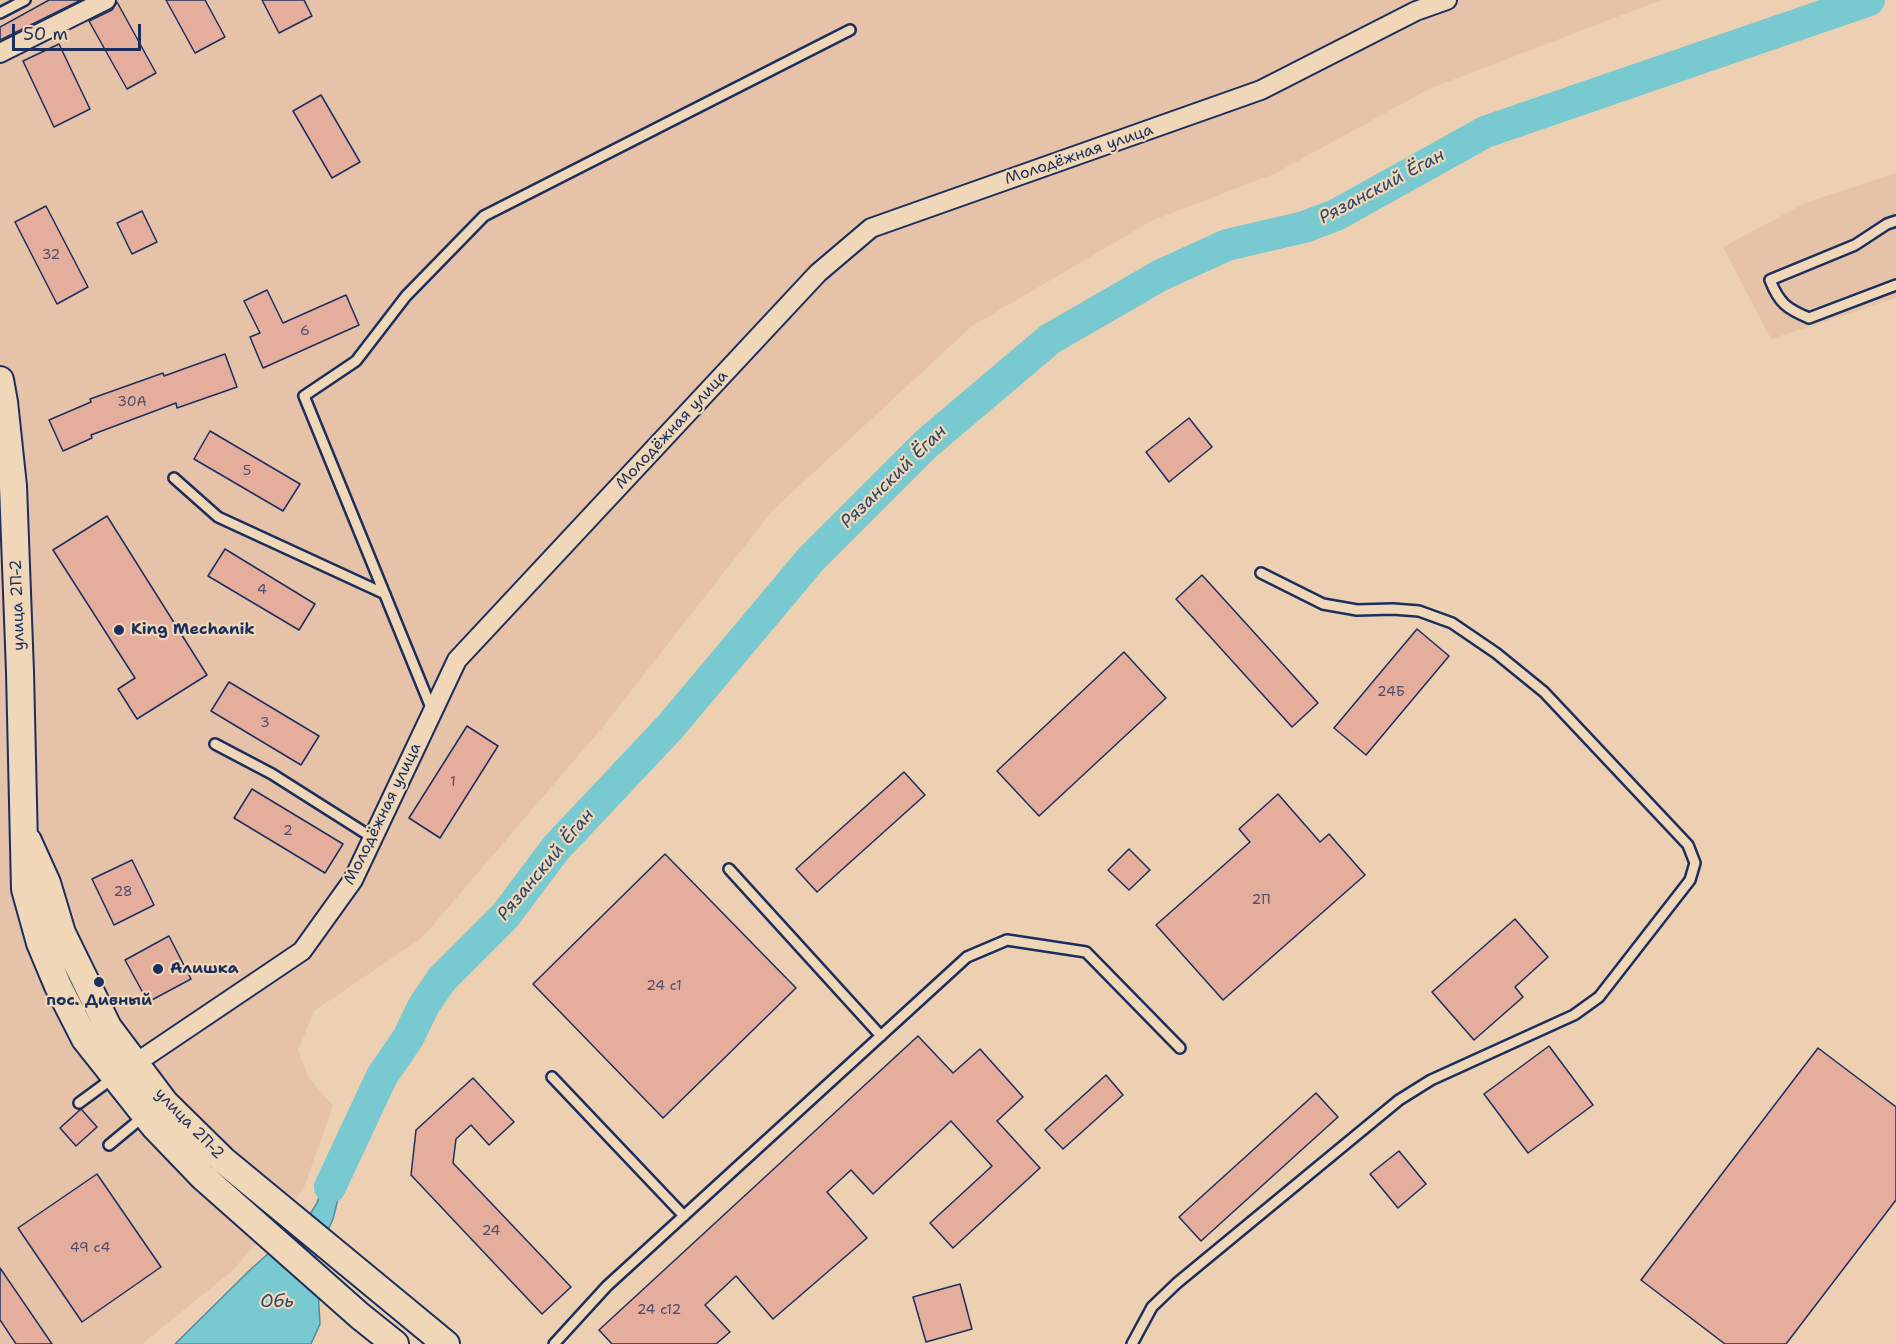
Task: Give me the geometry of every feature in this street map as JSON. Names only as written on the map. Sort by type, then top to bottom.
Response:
[{"type":"main road","name":"улица 2П-2","points":[[0,382],[13,486],[12,556],[25,890],[40,943],[58,986],[85,1039],[165,1103],[223,1160],[446,1344]]},
{"type":"main road","name":"улица 2П-2","points":[[125,1070],[146,1115],[203,1177],[360,1316],[395,1344]]},
{"type":"street","points":[[0,53],[106,0]]},
{"type":"street","name":"Молодёжная улица","points":[[125,1070],[302,951],[353,880],[457,660],[818,273],[871,228],[1262,90],[1415,6],[1447,0]]},
{"type":"lane","points":[[0,13],[25,0]]},
{"type":"lane","points":[[432,712],[304,396],[357,361],[406,296],[484,216],[850,30]]},
{"type":"lane","points":[[1896,221],[1887,224],[1855,245],[1770,280],[1776,297],[1792,311],[1809,318],[1896,285]]},
{"type":"lane","points":[[174,478],[218,517],[385,594]]},
{"type":"lane","points":[[1132,1344],[1152,1307],[1177,1283],[1399,1100],[1431,1080],[1574,1015],[1599,997],[1690,880],[1695,863],[1688,845],[1544,692],[1496,653],[1452,623],[1419,611],[1357,610],[1323,604],[1261,573]]},
{"type":"lane","points":[[215,744],[272,774],[373,838]]},
{"type":"lane","points":[[729,869],[881,1036]]},
{"type":"lane","points":[[554,1344],[608,1286],[967,957],[1007,940],[1086,952],[1180,1048]]},
{"type":"lane","points":[[79,1103],[125,1070]]},
{"type":"lane","points":[[552,1077],[684,1216]]},
{"type":"lane","points":[[109,1145],[146,1115]]},
{"type":"shaded area","points":[[0,0],[1661,0],[1429,89],[1274,174],[1153,220],[972,326],[772,511],[602,728],[423,937],[314,1011],[298,1050],[309,1078],[333,1106],[303,1190],[232,1271],[142,1344],[0,1344]]},
{"type":"shaded area","points":[[1896,173],[1896,298],[1771,339],[1723,247],[1805,203]]},
{"type":"water","name":"Обь","points":[[338,1143],[355,1156],[342,1183],[333,1219],[316,1256],[320,1324],[311,1344],[175,1344],[251,1269],[307,1219],[317,1203]]},
{"type":"building","points":[[49,0],[81,0],[0,40],[0,27]]},
{"type":"building","points":[[166,0],[205,0],[225,37],[195,53]]},
{"type":"building","points":[[262,0],[304,0],[312,16],[279,33]]},
{"type":"building","points":[[117,2],[156,73],[127,89],[89,21],[112,10]]},
{"type":"building","points":[[59,44],[90,109],[54,127],[23,61]]},
{"type":"building","points":[[321,95],[360,162],[332,178],[293,111]]},
{"type":"building","points":[[46,206],[88,287],[57,304],[15,222]]},
{"type":"building","points":[[142,211],[157,242],[132,254],[117,223]]},
{"type":"building","points":[[267,290],[283,323],[346,295],[359,325],[263,368],[250,337],[260,333],[244,301]]},
{"type":"building","points":[[225,354],[237,387],[177,408],[176,403],[91,435],[92,438],[63,451],[49,420],[91,402],[90,399]]},
{"type":"building","points":[[1189,418],[1212,447],[1169,482],[1146,452]]},
{"type":"building","points":[[210,431],[300,484],[283,511],[194,459]]},
{"type":"building","points":[[107,516],[207,675],[137,719],[118,689],[135,678],[53,550]]},
{"type":"building","points":[[225,549],[315,604],[299,630],[208,576]]},
{"type":"building","points":[[1202,575],[1318,703],[1292,727],[1176,599]]},
{"type":"building","points":[[1417,629],[1449,656],[1366,755],[1334,728]]},
{"type":"building","points":[[1124,652],[1166,698],[1039,816],[997,771]]},
{"type":"building","points":[[229,682],[319,736],[301,765],[211,711]]},
{"type":"building","points":[[467,726],[498,746],[440,838],[409,818]]},
{"type":"building","points":[[904,772],[925,795],[817,892],[796,869]]},
{"type":"building","points":[[252,789],[343,844],[325,873],[234,818]]},
{"type":"building","points":[[1278,794],[1320,842],[1329,834],[1365,875],[1223,1000],[1156,925],[1250,842],[1239,829]]},
{"type":"building","points":[[1129,849],[1150,870],[1129,890],[1108,870]]},
{"type":"building","points":[[665,854],[796,988],[663,1118],[533,984]]},
{"type":"building","points":[[132,860],[154,905],[114,925],[92,879]]},
{"type":"building","points":[[1515,919],[1548,957],[1515,987],[1523,997],[1474,1040],[1432,992]]},
{"type":"building","name":"Алишка","points":[[169,936],[191,979],[148,1002],[125,960]]},
{"type":"building","points":[[918,1036],[953,1073],[980,1049],[1023,1097],[997,1121],[1040,1168],[953,1248],[930,1223],[992,1166],[951,1121],[873,1194],[851,1170],[827,1192],[867,1238],[773,1319],[736,1276],[705,1305],[730,1332],[716,1344],[612,1344],[599,1330]]},
{"type":"building","points":[[1549,1046],[1593,1105],[1528,1153],[1484,1094]]},
{"type":"building","points":[[1818,1048],[1896,1107],[1896,1200],[1786,1344],[1725,1344],[1641,1280]]},
{"type":"building","points":[[1106,1075],[1123,1095],[1063,1149],[1045,1130]]},
{"type":"building","points":[[473,1078],[514,1122],[489,1145],[471,1125],[456,1139],[453,1163],[571,1287],[542,1314],[411,1175],[416,1130]]},
{"type":"building","points":[[1316,1093],[1338,1117],[1201,1241],[1179,1217]]},
{"type":"building","points":[[81,1109],[97,1127],[76,1146],[60,1128]]},
{"type":"building","points":[[1399,1151],[1426,1184],[1398,1208],[1370,1174]]},
{"type":"building","points":[[97,1174],[161,1267],[82,1322],[18,1228]]},
{"type":"building","points":[[0,1268],[52,1344],[16,1344],[0,1320]]},
{"type":"building","points":[[960,1284],[972,1329],[926,1342],[913,1297]]},
{"type":"waterway","name":"Рязанский Ёган","points":[[330,1187],[382,1076],[408,1038],[424,1005],[442,979],[505,916],[556,848],[670,727],[811,559],[926,444],[1050,339],[1161,275],[1227,245],[1304,227],[1336,215],[1485,132],[1869,0]]},
{"type":"place","name":"King Mechanik","points":[[119,630]]},
{"type":"place","name":"Алишка","points":[[158,969]]},
{"type":"place","name":"пос. Дивный","points":[[99,982]]}]
